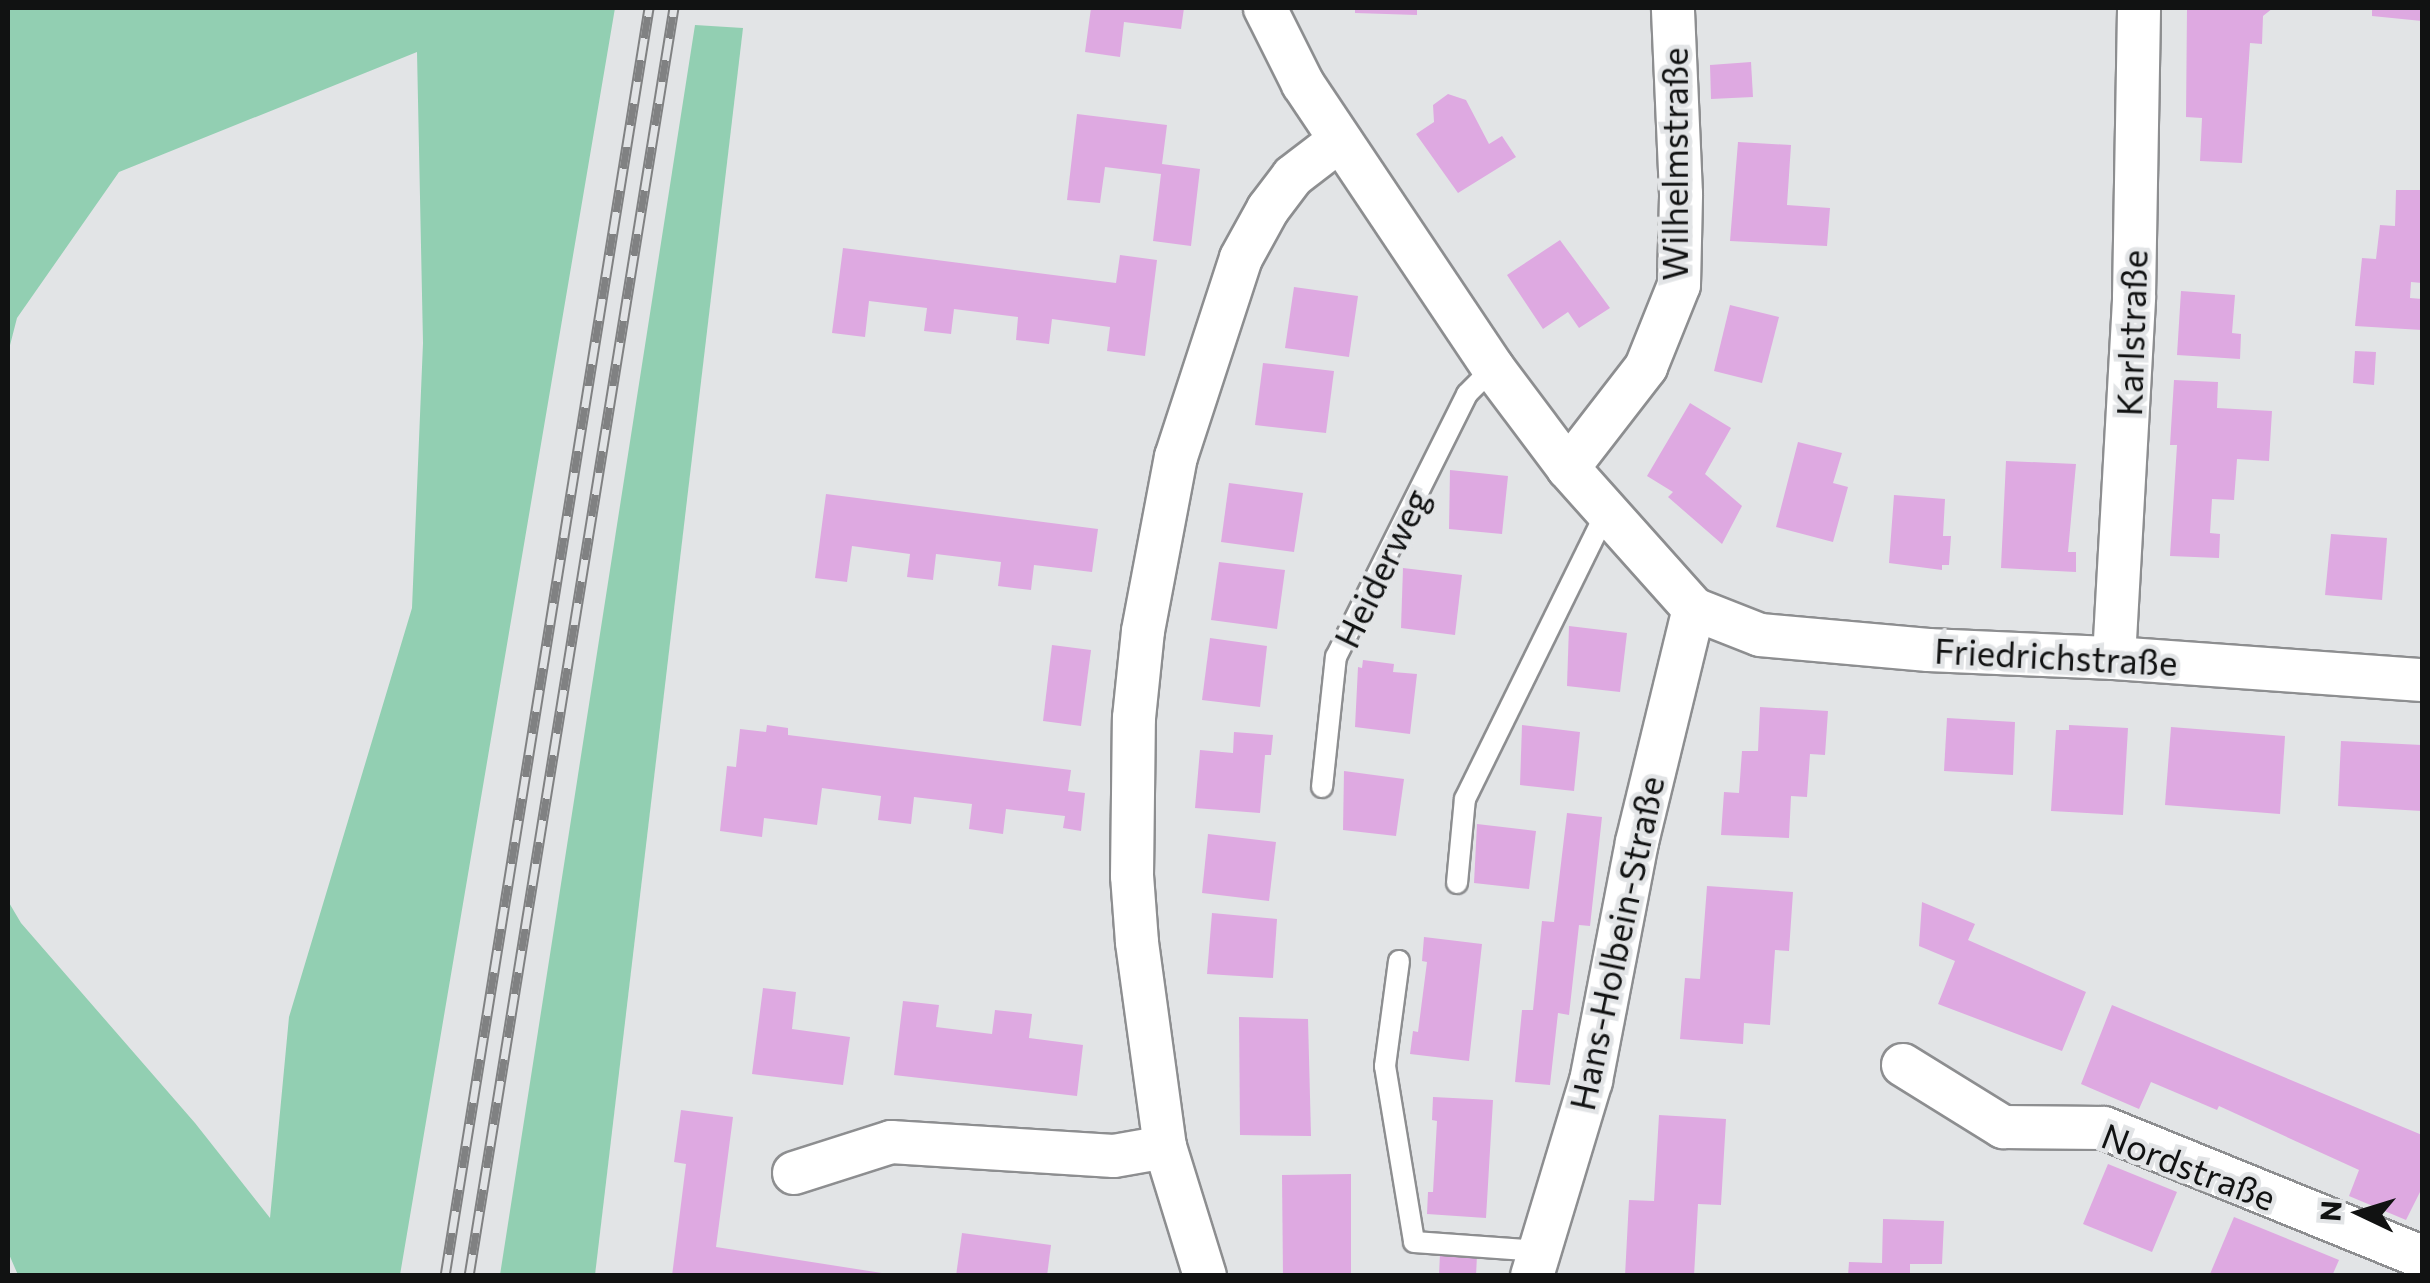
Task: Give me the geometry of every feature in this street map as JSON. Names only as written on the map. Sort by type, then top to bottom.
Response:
[{"type":"street","points":[[1265,8],[1295,70],[1493,368],[1606,514],[1694,609]]},
{"type":"street","name":"Wilhelmstraße","points":[[1568,468],[1646,367],[1679,284],[1681,194],[1673,8]]},
{"type":"street","name":"Karlstraße","points":[[2114,658],[2134,296],[2139,8]]},
{"type":"street","points":[[1205,1276],[1165,1147],[1144,1013],[1132,876],[1134,718],[1158,536],[1197,383],[1241,258],[1268,208],[1294,176],[1340,140]]},
{"type":"street","name":"Friedrichstraße","points":[[1694,609],[1760,634],[1928,650],[2114,658],[2422,680]]},
{"type":"street","name":"Hans-Holbein-Straße","points":[[1536,1263],[1590,1082],[1637,842],[1694,609]]},
{"type":"street","name":"Nordstraße","points":[[1903,1064],[2002,1127],[2104,1128],[2422,1256]]},
{"type":"street","points":[[794,1172],[891,1142],[1114,1156],[1165,1147]]},
{"type":"lane","name":"Heiderweg","points":[[1322,787],[1336,656],[1467,394],[1493,368]]},
{"type":"lane","points":[[1457,883],[1465,799],[1606,514]]},
{"type":"lane","points":[[1398,960],[1385,1066],[1414,1242],[1536,1263]]},
{"type":"green space","points":[[8,8],[615,8],[400,1275],[18,1275],[8,1252],[8,901],[21,923],[195,1123],[270,1218],[289,1017],[412,608],[423,343],[417,52],[119,172],[17,318],[8,353]]},
{"type":"green space","points":[[695,25],[743,28],[595,1275],[500,1275]]},
{"type":"building","points":[[1091,8],[1184,8],[1181,29],[1124,22],[1120,57],[1085,52]]},
{"type":"building","points":[[1355,8],[1417,8],[1417,15],[1355,13]]},
{"type":"building","points":[[2187,8],[2273,8],[2263,16],[2262,44],[2250,43],[2242,163],[2200,161],[2202,118],[2186,117]]},
{"type":"building","points":[[2372,8],[2422,8],[2422,21],[2372,16]]},
{"type":"building","points":[[1751,62],[1753,97],[1711,99],[1710,65]]},
{"type":"building","points":[[1448,94],[1466,100],[1489,144],[1502,136],[1516,157],[1458,193],[1416,134],[1434,122],[1433,105]]},
{"type":"building","points":[[1077,114],[1167,125],[1162,164],[1200,169],[1191,246],[1153,241],[1161,174],[1105,167],[1100,203],[1067,200]]},
{"type":"building","points":[[1738,142],[1791,145],[1787,205],[1830,208],[1827,246],[1730,241]]},
{"type":"building","points":[[2396,190],[2422,190],[2422,283],[2411,282],[2410,298],[2422,299],[2422,330],[2355,326],[2362,258],[2376,259],[2380,225],[2395,226]]},
{"type":"building","points":[[1560,240],[1610,308],[1579,328],[1568,312],[1543,329],[1507,275]]},
{"type":"building","points":[[843,248],[1116,283],[1120,255],[1157,260],[1145,356],[1107,351],[1110,327],[1052,319],[1049,344],[1016,340],[1018,317],[954,309],[951,334],[924,331],[927,308],[869,301],[865,337],[832,333]]},
{"type":"building","points":[[1294,287],[1358,296],[1349,357],[1285,348]]},
{"type":"building","points":[[2181,291],[2235,295],[2232,333],[2241,334],[2240,359],[2177,355]]},
{"type":"building","points":[[1730,305],[1779,317],[1762,383],[1714,371]]},
{"type":"building","points":[[2355,351],[2376,352],[2374,385],[2353,383]]},
{"type":"building","points":[[1263,363],[1334,371],[1326,433],[1255,425]]},
{"type":"building","points":[[2174,380],[2218,382],[2217,408],[2272,411],[2269,461],[2237,459],[2234,500],[2212,499],[2210,533],[2220,534],[2219,558],[2170,556],[2177,445],[2170,445]]},
{"type":"building","points":[[1690,403],[1731,428],[1705,474],[1742,506],[1722,544],[1668,497],[1673,492],[1647,476]]},
{"type":"building","points":[[1798,442],[1842,453],[1833,483],[1848,487],[1833,542],[1776,527]]},
{"type":"building","points":[[2006,461],[2076,464],[2068,552],[2076,552],[2076,572],[2001,568]]},
{"type":"building","points":[[1450,470],[1508,476],[1502,534],[1449,529]]},
{"type":"building","points":[[1229,483],[1303,493],[1294,552],[1221,542]]},
{"type":"building","points":[[826,494],[1098,529],[1092,572],[1034,565],[1031,590],[998,586],[1001,562],[936,554],[933,580],[907,577],[910,554],[852,546],[847,582],[815,578]]},
{"type":"building","points":[[1894,495],[1945,499],[1943,536],[1951,536],[1949,565],[1942,565],[1942,570],[1889,563]]},
{"type":"building","points":[[2331,534],[2387,538],[2382,600],[2325,595]]},
{"type":"building","points":[[1219,562],[1285,570],[1277,629],[1211,620]]},
{"type":"building","points":[[1403,568],[1462,575],[1455,635],[1401,628]]},
{"type":"building","points":[[1569,626],[1627,633],[1620,692],[1567,686]]},
{"type":"building","points":[[1210,638],[1267,646],[1260,707],[1202,700]]},
{"type":"building","points":[[1052,645],[1091,650],[1081,726],[1043,721]]},
{"type":"building","points":[[1363,660],[1394,664],[1393,672],[1417,674],[1410,734],[1355,727],[1358,667],[1362,668]]},
{"type":"building","points":[[1760,707],[1828,711],[1825,755],[1810,754],[1807,797],[1791,796],[1789,838],[1721,835],[1724,792],[1739,793],[1742,751],[1758,751]]},
{"type":"building","points":[[1947,718],[2015,722],[2013,775],[1944,771]]},
{"type":"building","points":[[767,725],[788,728],[788,735],[1071,770],[1068,791],[1085,793],[1081,831],[1063,828],[1065,816],[1006,809],[1003,834],[969,829],[972,804],[914,797],[911,824],[878,820],[881,796],[822,788],[817,825],[764,818],[762,837],[720,831],[727,766],[736,767],[740,729],[766,732]]},
{"type":"building","points":[[1522,725],[1580,732],[1574,791],[1520,785]]},
{"type":"building","points":[[2069,725],[2128,728],[2123,815],[2051,811],[2056,730],[2069,730]]},
{"type":"building","points":[[2171,727],[2285,736],[2280,814],[2165,805]]},
{"type":"building","points":[[1234,732],[1273,735],[1271,755],[1265,755],[1260,813],[1195,808],[1200,750],[1233,753]]},
{"type":"building","points":[[2341,741],[2422,745],[2422,811],[2338,806]]},
{"type":"building","points":[[1344,771],[1404,779],[1396,836],[1343,830]]},
{"type":"building","points":[[1567,813],[1602,817],[1590,926],[1579,925],[1569,1015],[1558,1013],[1550,1085],[1515,1082],[1522,1010],[1533,1010],[1542,921],[1554,922]]},
{"type":"building","points":[[1477,824],[1536,831],[1529,889],[1474,883]]},
{"type":"building","points":[[1208,834],[1276,842],[1269,901],[1202,893]]},
{"type":"building","points":[[1707,886],[1793,892],[1789,951],[1775,950],[1770,1025],[1744,1023],[1743,1044],[1680,1039],[1685,978],[1700,979]]},
{"type":"building","points":[[1922,902],[1975,924],[1968,940],[2086,992],[2062,1051],[1938,1004],[1955,961],[1919,946]]},
{"type":"building","points":[[1212,913],[1277,919],[1273,978],[1207,974]]},
{"type":"building","points":[[1424,937],[1482,944],[1469,1061],[1410,1054],[1413,1031],[1418,1032],[1427,962],[1422,961]]},
{"type":"building","points":[[763,988],[796,992],[792,1029],[850,1037],[843,1085],[752,1074]]},
{"type":"building","points":[[903,1001],[939,1005],[936,1027],[992,1034],[995,1010],[1032,1014],[1029,1038],[1083,1045],[1077,1096],[894,1075]]},
{"type":"building","points":[[2112,1005],[2422,1135],[2422,1188],[2406,1220],[2349,1196],[2359,1170],[2219,1106],[2217,1110],[2151,1082],[2139,1109],[2081,1084]]},
{"type":"building","points":[[1239,1017],[1308,1019],[1311,1136],[1240,1135]]},
{"type":"building","points":[[1433,1097],[1493,1100],[1486,1218],[1427,1214],[1428,1192],[1433,1192],[1437,1121],[1432,1120]]},
{"type":"building","points":[[681,1110],[733,1117],[716,1247],[901,1276],[672,1276],[686,1164],[674,1162]]},
{"type":"building","points":[[1659,1115],[1726,1119],[1721,1205],[1698,1204],[1694,1276],[1625,1276],[1629,1200],[1654,1201]]},
{"type":"building","points":[[2108,1164],[2177,1192],[2152,1252],[2083,1224]]},
{"type":"building","points":[[1351,1174],[1351,1276],[1283,1276],[1282,1175]]},
{"type":"building","points":[[2234,1217],[2339,1260],[2332,1276],[2210,1274]]},
{"type":"building","points":[[1883,1219],[1944,1221],[1942,1264],[1910,1264],[1910,1276],[1848,1276],[1849,1262],[1882,1263]]},
{"type":"building","points":[[962,1233],[1051,1245],[1047,1276],[956,1276]]},
{"type":"building","points":[[1440,1253],[1477,1255],[1476,1276],[1439,1276]]},
{"type":"railway","points":[[445,1276],[649,8]]},
{"type":"railway","points":[[469,1276],[674,8]]}]
